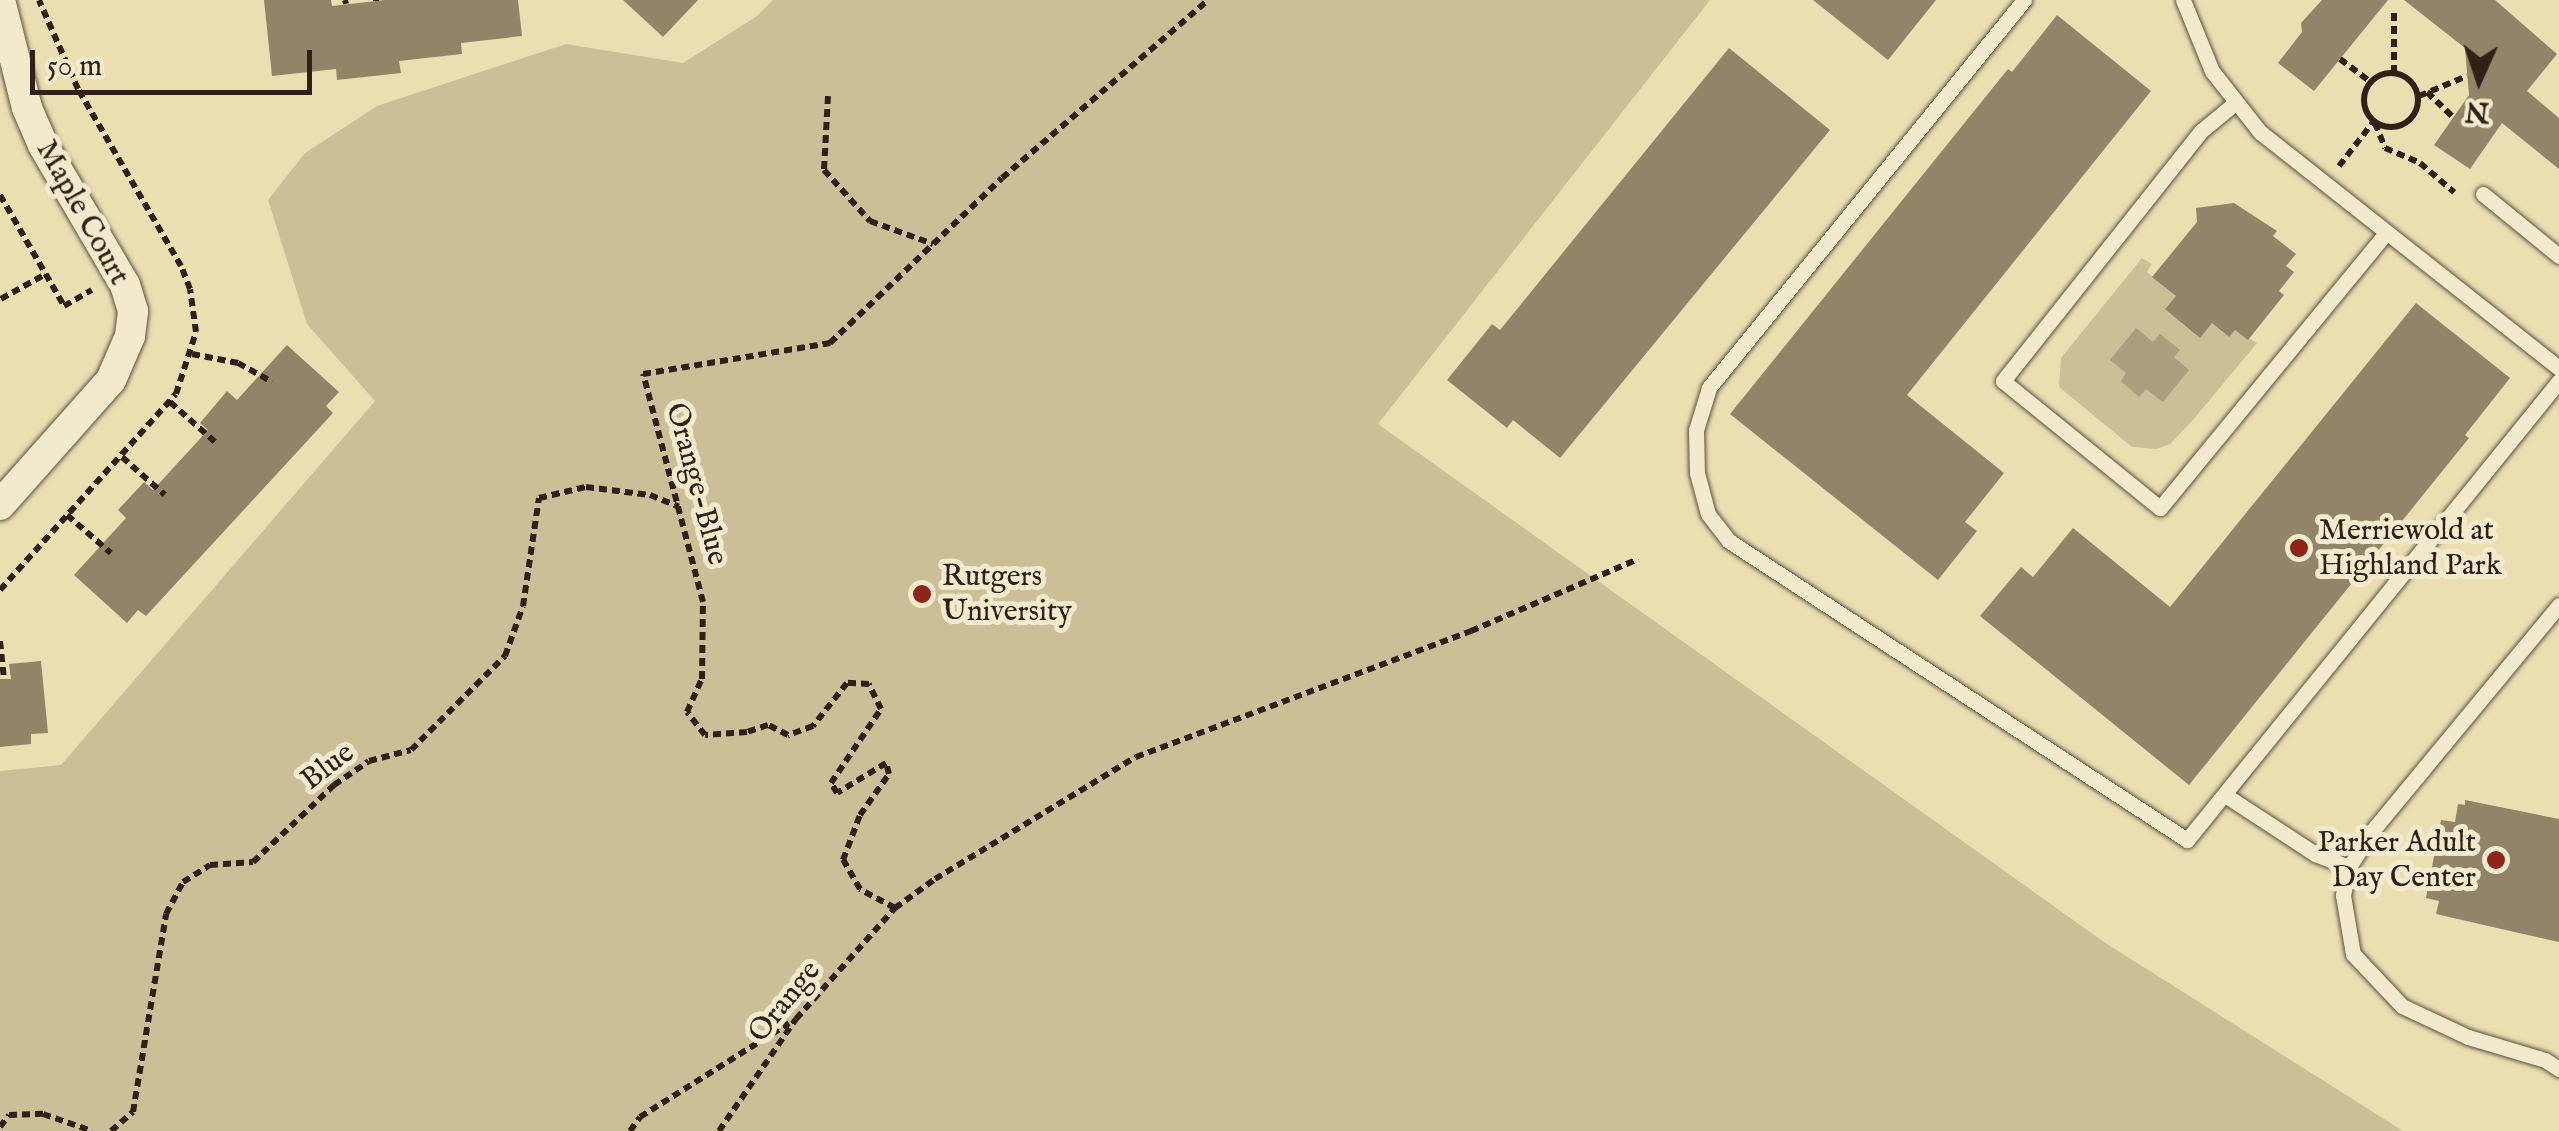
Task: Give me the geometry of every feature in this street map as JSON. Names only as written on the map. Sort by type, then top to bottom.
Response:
[{"type":"street","name":"Maple Court","points":[[0,0],[26,108],[119,274],[132,311],[121,362],[111,380],[0,504]]},
{"type":"lane","points":[[2024,0],[1709,388],[1696,430],[1697,474],[1708,514],[1729,541],[2187,840],[2559,381]]},
{"type":"lane","points":[[2183,0],[2212,71],[2235,104],[2290,160],[2559,368]]},
{"type":"lane","points":[[2235,104],[2201,131],[2003,381],[2160,508],[2386,234]]},
{"type":"lane","points":[[2483,194],[2559,256]]},
{"type":"lane","points":[[2559,605],[2372,831],[2350,867],[2343,895],[2353,954],[2377,982],[2419,1014],[2468,1037],[2545,1060],[2559,1069]]},
{"type":"lane","points":[[2225,796],[2315,854],[2350,867]]},
{"type":"path","name":"Orange-Blue","points":[[895,908],[860,888],[842,860],[860,815],[889,774],[886,763],[837,793],[831,783],[881,709],[868,684],[847,682],[813,726],[788,735],[768,725],[747,732],[705,735],[687,712],[702,679],[703,602],[644,374],[830,343],[1002,178],[1208,0]]},
{"type":"path","points":[[2394,13],[2394,72]]},
{"type":"path","points":[[2340,59],[2370,82]]},
{"type":"path","points":[[2370,82],[2394,72],[2410,80],[2453,117]]},
{"type":"path","points":[[2374,122],[2401,125],[2415,114],[2423,94],[2467,76]]},
{"type":"path","points":[[2370,82],[2364,106],[2385,148],[2420,163],[2454,192]]},
{"type":"path","points":[[828,96],[824,170],[870,221],[933,244]]},
{"type":"path","points":[[2338,166],[2374,122]]},
{"type":"path","points":[[0,195],[4,209],[64,306],[119,274]]},
{"type":"path","points":[[1,300],[46,274]]},
{"type":"path","points":[[192,354],[238,363],[272,382]]},
{"type":"path","points":[[170,402],[214,442]]},
{"type":"path","points":[[122,457],[165,495]]},
{"type":"path","name":"Blue","points":[[111,1131],[133,1112],[166,914],[183,882],[210,865],[253,862],[334,785],[369,762],[410,750],[506,656],[523,606],[539,498],[586,487],[650,495],[678,507]]},
{"type":"path","points":[[68,515],[111,552]]},
{"type":"path","name":"Orange","points":[[719,1131],[796,1019],[895,908],[1136,757],[1470,631],[1638,559]]},
{"type":"path","points":[[0,641],[4,679]]},
{"type":"path","points":[[630,1131],[640,1117],[796,1019]]},
{"type":"path","points":[[0,1127],[9,1115],[43,1114],[92,1131]]},
{"type":"shaded area","name":"Rutgers University","points":[[773,0],[1710,0],[1378,424],[2104,942],[2403,1131],[0,1131],[0,771],[61,765],[375,401],[307,324],[268,200],[305,153],[377,106],[566,44],[683,63],[757,16]]},
{"type":"shaded area","points":[[2142,258],[2152,264],[2147,272],[2176,296],[2165,309],[2200,337],[2212,323],[2229,337],[2235,330],[2257,343],[2193,420],[2170,444],[2157,449],[2132,447],[2059,387],[2061,358]]},
{"type":"shaded area","points":[[2136,328],[2153,342],[2160,334],[2180,350],[2174,357],[2189,370],[2163,402],[2146,389],[2139,397],[2121,381],[2126,373],[2110,360]]},
{"type":"building","points":[[264,0],[331,0],[332,6],[385,0],[518,0],[522,36],[461,43],[462,54],[399,61],[401,73],[337,80],[336,69],[272,76]]},
{"type":"building","points":[[623,0],[698,0],[663,37]]},
{"type":"building","points":[[1813,0],[1936,0],[1888,60]]},
{"type":"building","points":[[2322,0],[2388,0],[2314,91],[2278,63],[2302,32],[2301,23]]},
{"type":"building","points":[[2404,0],[2495,0],[2557,54],[2527,91],[2559,118],[2559,169],[2502,123],[2470,169],[2434,145],[2469,95],[2465,48]]},
{"type":"building","points":[[2057,15],[2151,91],[1907,395],[2004,473],[1965,522],[1977,531],[1938,580],[1730,414],[2008,69],[2012,72]]},
{"type":"building","points":[[1729,48],[1830,130],[1560,458],[1513,420],[1507,428],[1447,380],[1492,324],[1500,330]]},
{"type":"building","points":[[2234,203],[2277,231],[2273,236],[2296,254],[2286,266],[2294,272],[2279,291],[2284,295],[2248,340],[2235,330],[2229,337],[2212,323],[2200,338],[2165,309],[2176,296],[2152,277],[2197,222],[2196,208]]},
{"type":"building","name":"Merriewold at Highland Park","points":[[2416,303],[2510,378],[2465,435],[2469,438],[2189,785],[1980,616],[2021,567],[2033,577],[2073,528],[2170,607]]},
{"type":"building","points":[[287,345],[339,392],[326,406],[333,413],[146,616],[138,610],[127,623],[74,575],[126,518],[118,510],[144,482],[153,490],[208,430],[200,423],[227,391],[237,400]]},
{"type":"building","points":[[41,661],[48,733],[31,734],[31,744],[0,747],[0,679],[11,679],[9,664]]},
{"type":"building","name":"Parker Adult Day Center","points":[[2465,800],[2559,819],[2559,942],[2436,914],[2439,901],[2426,898],[2441,820],[2455,822],[2458,804],[2465,805]]},
{"type":"place","name":"Merriewold at Highland Park","points":[[2299,548]]},
{"type":"place","name":"Rutgers University","points":[[922,594]]},
{"type":"place","name":"Parker Adult Day Center","points":[[2496,860]]}]
